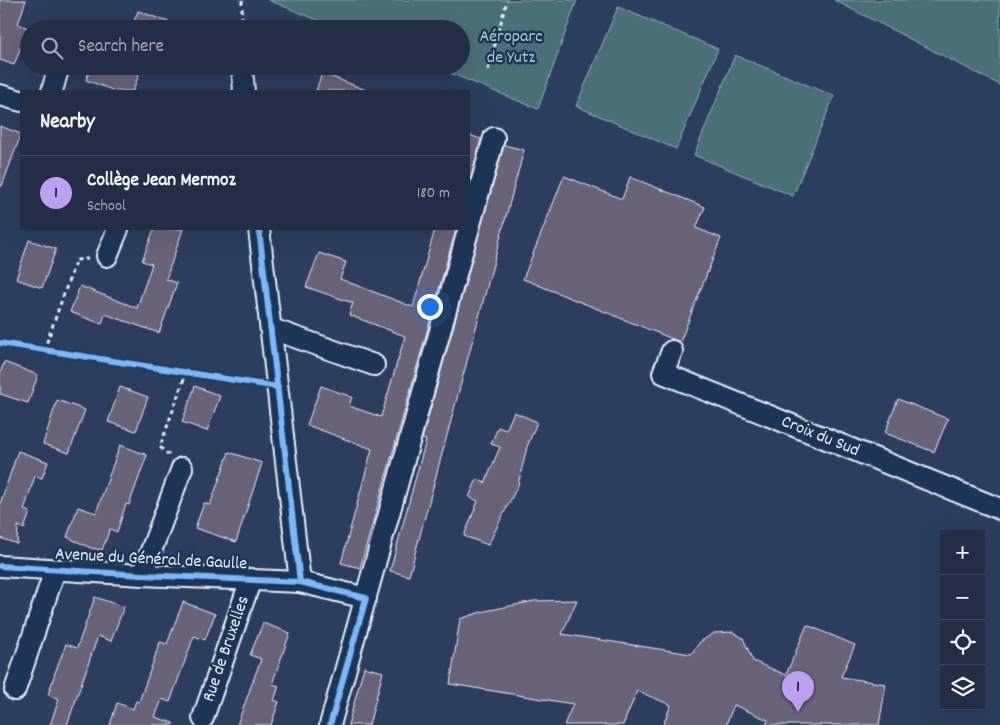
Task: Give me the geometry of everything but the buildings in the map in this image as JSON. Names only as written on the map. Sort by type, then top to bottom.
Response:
[{"type":"street","points":[[52,90],[56,75]]},
{"type":"street","points":[[243,75],[244,90]]},
{"type":"street","points":[[0,96],[20,101]]},
{"type":"street","points":[[470,224],[494,138]]},
{"type":"street","points":[[106,256],[118,230]]},
{"type":"street","points":[[259,230],[300,582]]},
{"type":"street","points":[[330,725],[468,230]]},
{"type":"street","points":[[272,328],[374,365]]},
{"type":"street","name":"Croix du Sud","points":[[672,350],[663,373],[1000,509]]},
{"type":"street","points":[[142,575],[182,468]]},
{"type":"street","name":"Avenue du Général de Gaulle","points":[[0,566],[300,582],[366,598]]},
{"type":"street","points":[[15,690],[55,570]]},
{"type":"street","name":"Rue de Bruxelles","points":[[203,718],[251,579]]},
{"type":"path","points":[[242,0],[242,20]]},
{"type":"path","points":[[488,70],[507,0]]},
{"type":"path","points":[[44,350],[76,260],[106,256]]},
{"type":"path","points":[[0,343],[278,387]]},
{"type":"path","points":[[182,468],[160,447],[186,372]]},
{"type":"green space","name":"Aéroparc de Yutz","points":[[268,0],[577,0],[538,109],[455,75],[470,75],[470,20],[318,20]]},
{"type":"green space","points":[[834,0],[1000,0],[1000,85]]},
{"type":"green space","points":[[618,7],[718,49],[676,149],[576,106]]},
{"type":"green space","points":[[735,55],[834,96],[793,196],[694,155]]},
{"type":"cycle path","points":[[259,230],[300,582],[366,598],[330,725]]},
{"type":"cycle path","points":[[0,343],[278,387]]},
{"type":"cycle path","points":[[0,566],[300,582]]},
{"type":"place","name":"Collège Jean Mermoz","points":[[798,712]]}]
